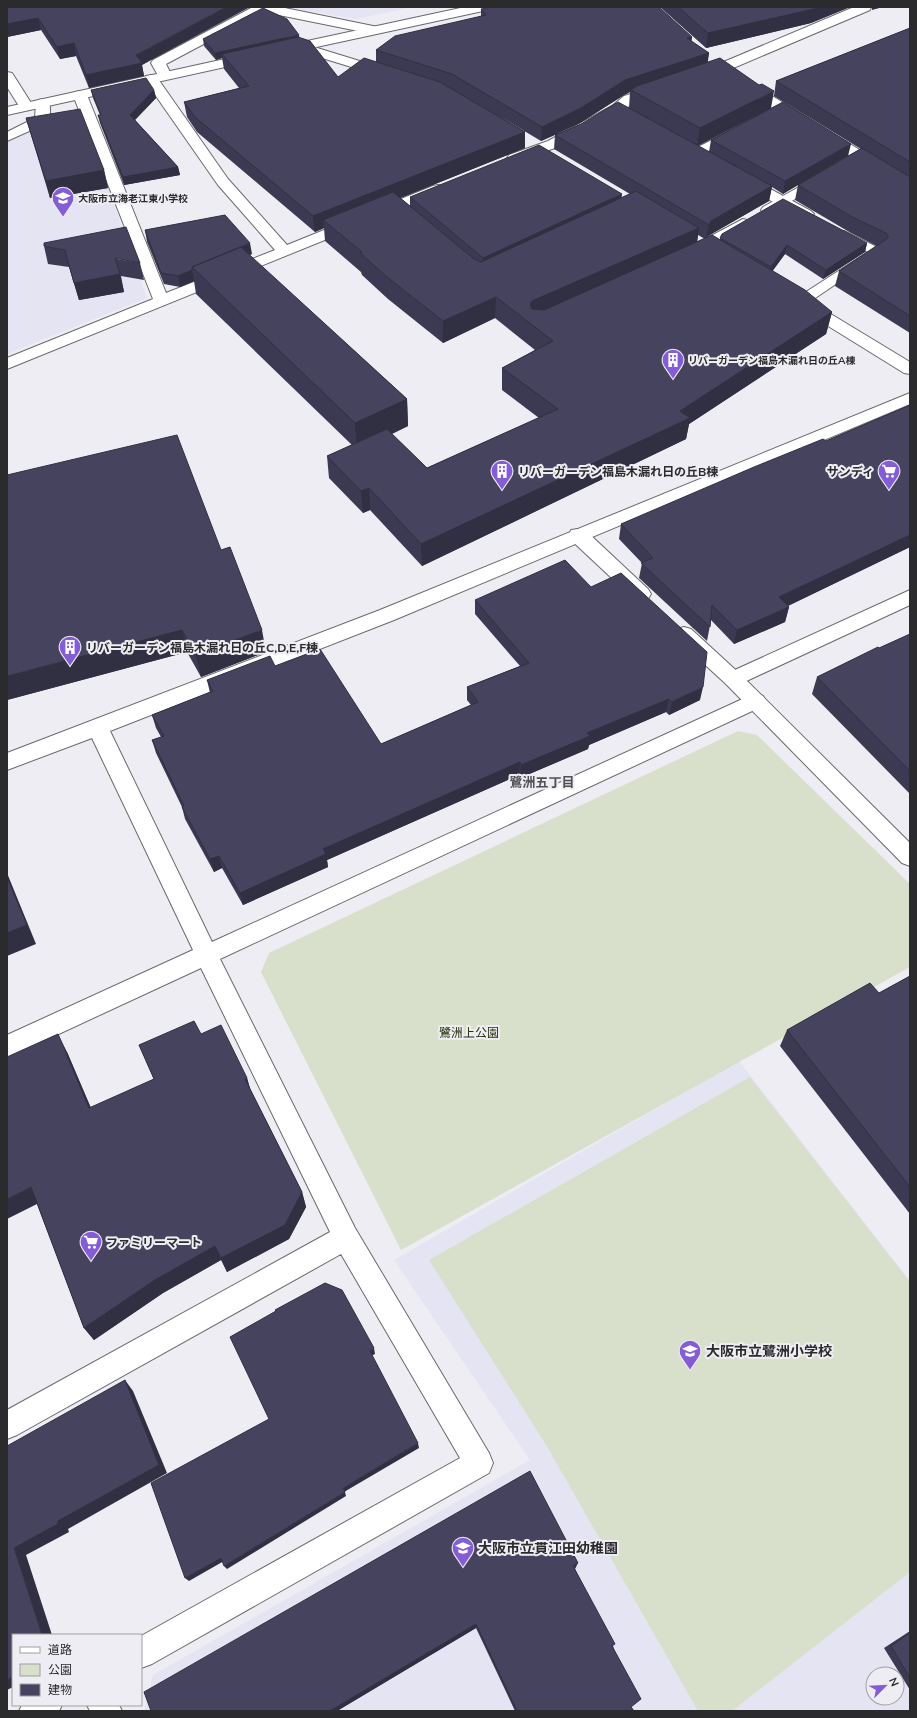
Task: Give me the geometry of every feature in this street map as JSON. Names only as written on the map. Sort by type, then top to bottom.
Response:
[{"type":"street","points":[[284,250],[223,182],[158,78],[158,63],[262,7],[373,30]]},
{"type":"street","points":[[7,110],[483,7]]},
{"type":"street","points":[[689,79],[729,76],[865,7]]},
{"type":"street","points":[[301,47],[395,77]]},
{"type":"street","points":[[707,59],[729,76],[910,187]]},
{"type":"street","points":[[7,76],[26,106]]},
{"type":"street","points":[[504,162],[553,144],[617,109],[629,99],[674,84]]},
{"type":"street","points":[[80,95],[161,300]]},
{"type":"street","points":[[7,137],[42,120],[43,103]]},
{"type":"street","points":[[617,109],[630,116]]},
{"type":"street","points":[[526,140],[553,156]]},
{"type":"street","points":[[683,145],[709,160]]},
{"type":"street","points":[[736,175],[782,202],[815,219]]},
{"type":"street","points":[[7,364],[284,250],[453,183]]},
{"type":"street","points":[[396,206],[408,216]]},
{"type":"street","points":[[829,226],[842,234]]},
{"type":"street","points":[[787,295],[910,369]]},
{"type":"street","points":[[7,762],[387,615],[910,398]]},
{"type":"street","points":[[578,535],[652,605]]},
{"type":"street","points":[[733,679],[910,597]]},
{"type":"street","points":[[670,620],[733,679],[910,857]]},
{"type":"street","points":[[7,1047],[206,954],[756,702]]},
{"type":"street","points":[[98,728],[206,954],[346,1237],[479,1464],[142,1652]]},
{"type":"street","points":[[7,1425],[346,1237]]},
{"type":"street","points":[[35,1711],[44,1706]]},
{"type":"lane","points":[[768,115],[781,108]]},
{"type":"lane","points":[[696,152],[742,128]]},
{"type":"lane","points":[[846,164],[859,156]]},
{"type":"lane","points":[[688,260],[710,250],[713,240],[827,175]]},
{"type":"lane","points":[[800,302],[877,252],[842,234]]},
{"type":"shaded area","points":[[285,7],[414,7],[356,19]]},
{"type":"shaded area","name":"大阪市立海老江東小学校","points":[[80,108],[147,298],[7,354],[7,139]]},
{"type":"shaded area","name":"大阪市立鷺洲小学校","points":[[739,1061],[910,1281],[910,1711],[144,1711],[153,1675],[530,1460],[394,1260]]},
{"type":"green space","name":"鷺洲上公園","points":[[738,731],[757,735],[910,884],[910,967],[401,1250],[261,972],[269,953]]},
{"type":"green space","name":"大阪市立鷺洲小学校","points":[[750,1077],[910,1282],[910,1572],[732,1711],[698,1711],[548,1448],[429,1260]]},
{"type":"building","points":[[7,7],[226,7],[136,55],[142,63],[86,75],[74,43],[57,47],[38,18],[7,24]]},
{"type":"building","points":[[493,7],[659,7],[692,37],[687,38],[709,53],[625,80],[581,108],[542,127],[452,74],[376,50],[395,36],[486,15],[481,9]]},
{"type":"building","points":[[678,7],[819,7],[708,33]]},
{"type":"building","points":[[263,8],[287,19],[299,35],[215,53],[203,39]]},
{"type":"building","points":[[910,28],[910,162],[776,81]]},
{"type":"building","points":[[298,37],[310,41],[338,77],[364,58],[440,82],[525,132],[313,216],[195,117],[184,102],[249,86],[222,54]]},
{"type":"building","points":[[720,58],[759,85],[762,84],[774,91],[700,128],[631,90],[637,86]]},
{"type":"building","points":[[146,78],[154,90],[130,115],[178,167],[123,177],[98,115],[101,115],[91,90]]},
{"type":"building","points":[[618,102],[772,186],[711,221],[709,225],[555,135],[581,124]]},
{"type":"building","points":[[783,102],[851,144],[785,181],[711,140]]},
{"type":"building","points":[[80,109],[104,170],[46,181],[26,118]]},
{"type":"building","points":[[539,145],[622,194],[483,258],[410,197]]},
{"type":"building","points":[[862,148],[910,177],[910,316],[839,271],[888,238],[886,233],[854,218],[798,185]]},
{"type":"building","points":[[636,191],[699,228],[532,301],[530,304],[532,309],[544,310],[712,235],[805,290],[832,312],[680,411],[690,418],[421,544],[369,488],[361,491],[327,456],[387,429],[427,468],[558,409],[502,368],[553,341],[496,297],[443,321],[387,277],[360,253],[362,252],[323,220],[393,192],[474,259],[481,262]]},
{"type":"building","points":[[783,199],[867,243],[826,270],[787,245],[771,267],[720,238],[722,234]]},
{"type":"building","points":[[225,215],[250,243],[192,267],[192,270],[178,276],[161,273],[145,230]]},
{"type":"building","points":[[126,227],[140,263],[115,258],[120,274],[74,283],[65,250],[44,246],[44,243]]},
{"type":"building","points":[[241,247],[407,399],[355,423],[192,267]]},
{"type":"building","points":[[910,405],[910,535],[779,597],[789,607],[737,630],[712,605],[710,627],[641,563],[653,558],[621,524],[754,467],[823,439],[826,441]]},
{"type":"building","points":[[177,435],[221,550],[230,547],[262,630],[196,655],[182,630],[7,676],[7,475]]},
{"type":"building","points":[[565,560],[591,587],[621,573],[707,652],[703,687],[672,702],[669,699],[587,733],[590,736],[521,765],[520,762],[323,849],[326,854],[240,893],[219,856],[210,859],[182,807],[184,806],[152,740],[164,736],[152,715],[213,691],[207,680],[270,656],[275,666],[320,649],[381,744],[478,702],[467,687],[529,663],[475,600]]},
{"type":"building","points":[[910,634],[910,771],[817,677],[878,647],[879,648]]},
{"type":"building","points":[[7,877],[27,925],[7,933]]},
{"type":"building","points":[[910,976],[910,1187],[787,1030],[870,983],[879,993]]},
{"type":"building","points":[[194,1021],[201,1034],[221,1025],[247,1078],[245,1079],[302,1192],[285,1225],[221,1258],[215,1246],[155,1280],[84,1328],[31,1187],[7,1199],[7,1057],[58,1034],[89,1108],[154,1079],[139,1045]]},
{"type":"building","points":[[325,1283],[342,1290],[374,1348],[370,1351],[418,1443],[343,1488],[345,1492],[224,1566],[221,1558],[185,1578],[151,1483],[269,1419],[230,1337],[276,1311],[275,1310]]},
{"type":"building","points":[[125,1380],[159,1465],[58,1521],[58,1524],[14,1548],[42,1634],[12,1634],[12,1677],[7,1680],[7,1446]]},
{"type":"building","name":"大阪市立貫江田幼稚園","points":[[530,1471],[578,1563],[573,1566],[615,1644],[612,1646],[641,1699],[631,1707],[634,1711],[517,1711],[476,1624],[330,1711],[151,1711],[144,1692]]},
{"type":"building","points":[[910,1633],[910,1678],[905,1670],[905,1666],[903,1666],[891,1646]]},
{"type":"place","name":"大阪市立海老江東小学校","points":[[63,218]]},
{"type":"place","name":"リバーガーデン福島木漏れ日の丘A棟","points":[[673,380]]},
{"type":"place","name":"リバーガーデン福島木漏れ日の丘B棟","points":[[502,490]]},
{"type":"place","name":"サンディ","points":[[889,490]]},
{"type":"place","name":"リバーガーデン福島木漏れ日の丘C,D,E,F棟","points":[[70,666]]},
{"type":"place","name":"ファミリーマート","points":[[91,1262]]},
{"type":"place","name":"大阪市立鷺洲小学校","points":[[690,1370]]},
{"type":"place","name":"大阪市立貫江田幼稚園","points":[[463,1568]]},
{"type":"district","name":"鷺洲五丁目","points":[[542,782]]}]
